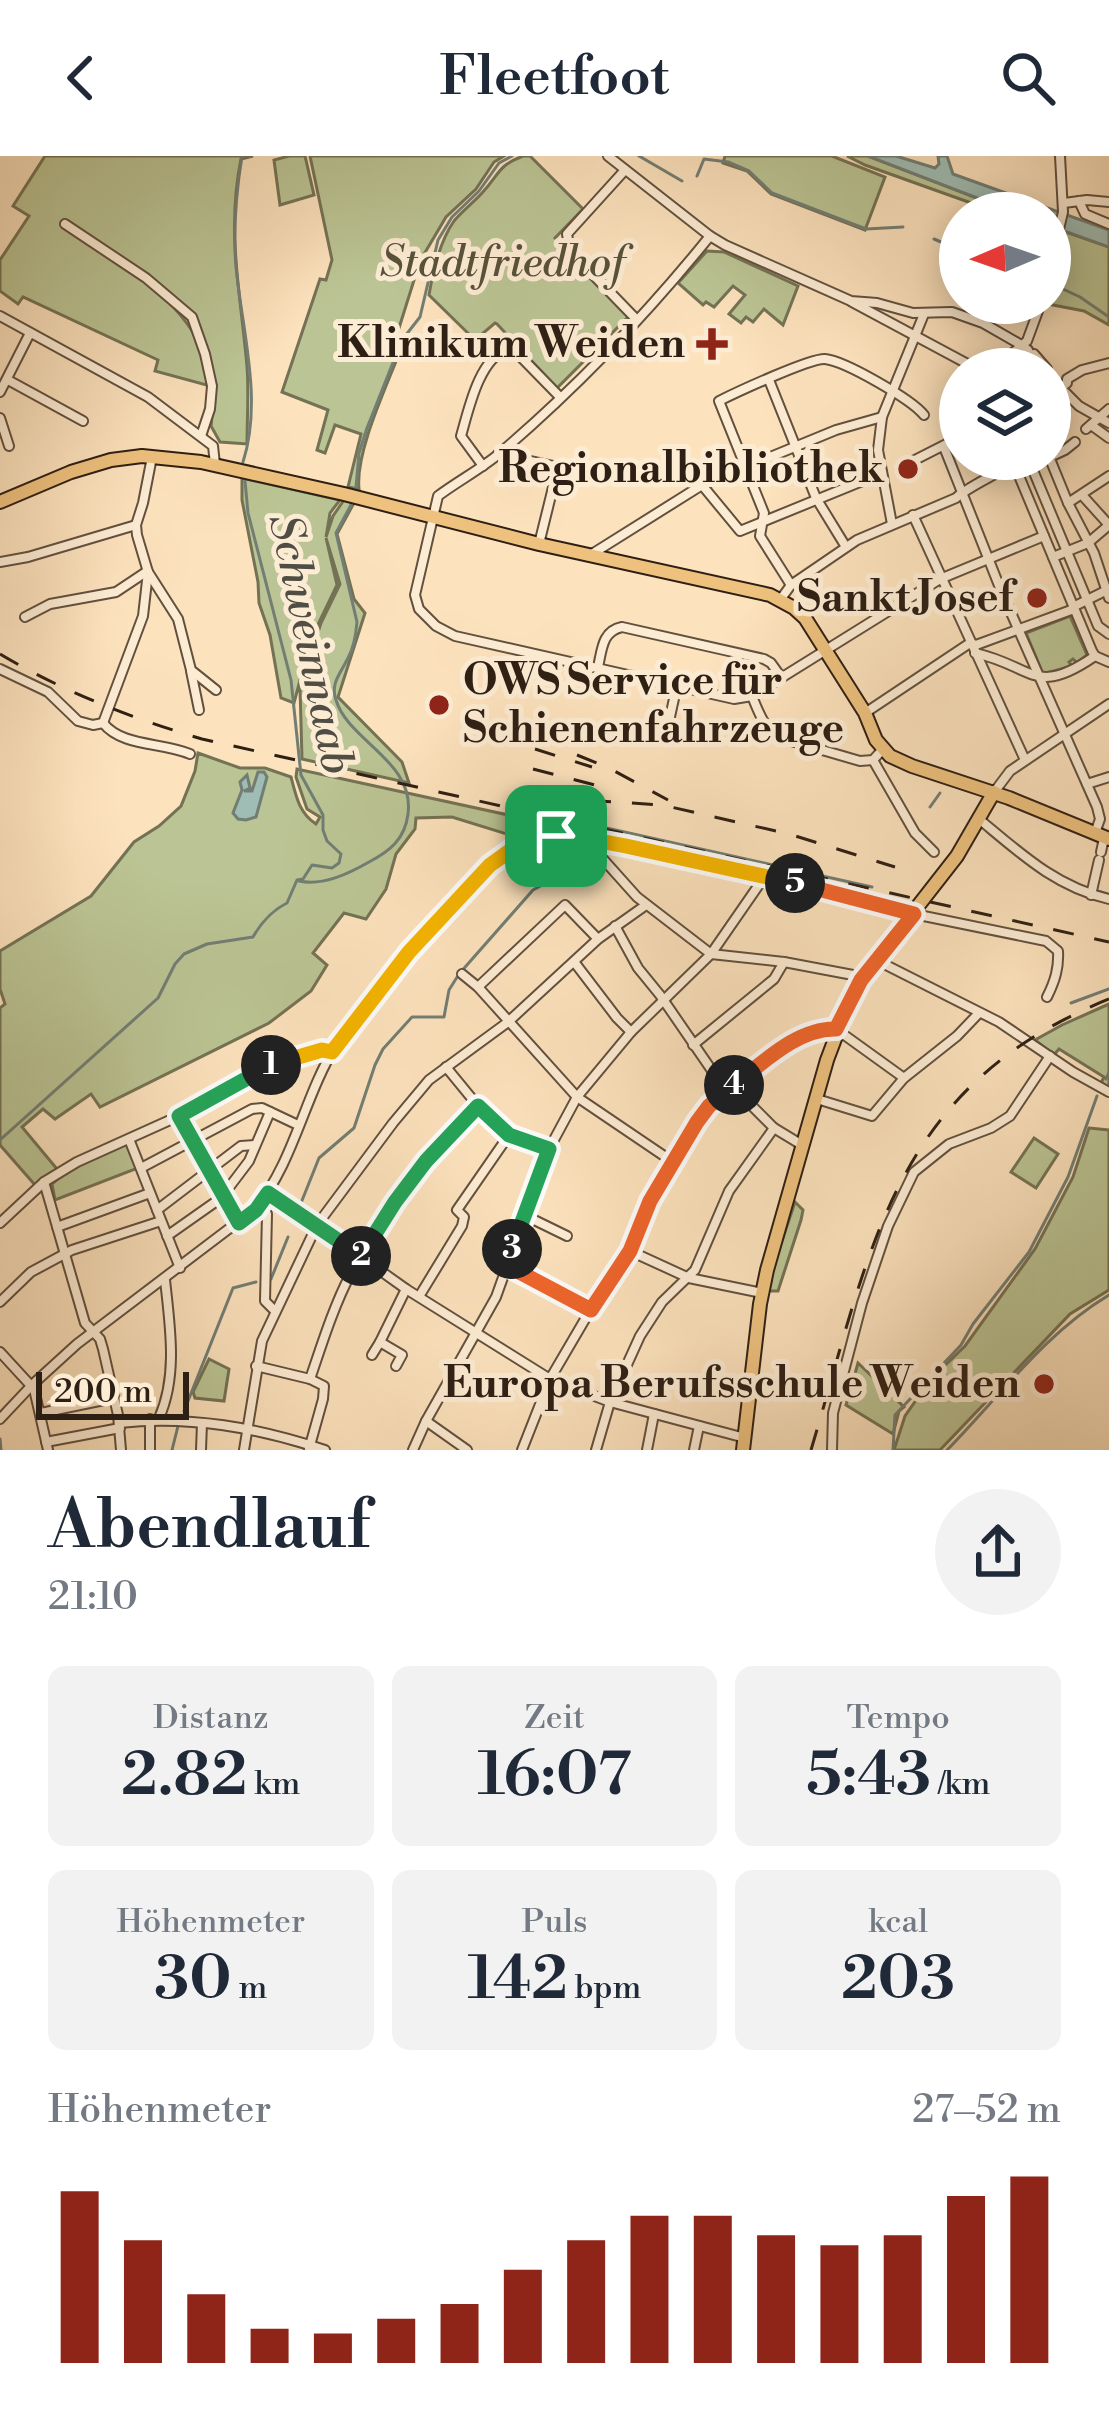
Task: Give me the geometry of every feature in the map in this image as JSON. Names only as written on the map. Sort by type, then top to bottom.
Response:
[{"type":"main road","points":[[0,502],[96,463],[152,457],[259,474],[770,595],[805,618],[865,712],[878,754],[994,792],[1102,837]]},
{"type":"main road","points":[[744,1444],[762,1293],[836,1029],[861,980],[957,856],[994,792]]},
{"type":"street","points":[[608,156],[710,236],[939,348]]},
{"type":"street","points":[[1060,156],[1062,192]]},
{"type":"street","points":[[625,170],[567,234],[570,251],[637,320]]},
{"type":"street","points":[[1079,200],[1085,214],[1109,224]]},
{"type":"street","points":[[1071,204],[1109,202]]},
{"type":"street","points":[[64,224],[146,278],[192,317],[212,386],[201,436]]},
{"type":"street","points":[[710,236],[637,320],[560,397],[498,454],[438,496],[416,596],[419,609],[436,626],[455,636],[734,699],[752,696],[940,579],[1044,536]]},
{"type":"street","points":[[851,301],[924,314],[943,311],[968,316],[1023,348]]},
{"type":"street","points":[[892,524],[878,450],[882,417],[924,314]]},
{"type":"street","points":[[0,316],[148,397],[213,446],[215,465]]},
{"type":"street","points":[[0,392],[31,333]]},
{"type":"street","points":[[483,466],[460,436],[487,365],[497,352],[508,348],[516,352],[560,397]]},
{"type":"street","points":[[790,584],[760,536],[764,513],[719,401],[824,359],[914,403],[924,415]]},
{"type":"street","points":[[1071,375],[1109,363]]},
{"type":"street","points":[[8,380],[83,421]]},
{"type":"street","points":[[769,380],[816,498],[846,547]]},
{"type":"street","points":[[1071,397],[1109,423]]},
{"type":"street","points":[[590,556],[703,485],[882,417]]},
{"type":"street","points":[[0,418],[9,446]]},
{"type":"street","points":[[1098,418],[1109,438]]},
{"type":"street","points":[[1071,446],[1075,442]]},
{"type":"street","points":[[901,466],[939,449]]},
{"type":"street","points":[[498,454],[558,467],[539,544]]},
{"type":"street","points":[[103,723],[147,601],[148,572],[136,525],[152,457]]},
{"type":"street","points":[[703,485],[740,531],[882,473]]},
{"type":"street","points":[[1068,503],[1109,476]]},
{"type":"street","points":[[958,480],[987,558],[1087,784],[1102,837],[1091,895]]},
{"type":"street","points":[[780,600],[790,584],[846,547],[956,498],[984,480]]},
{"type":"street","points":[[1020,480],[1095,656],[1109,662]]},
{"type":"street","points":[[1037,480],[1098,626],[1109,634]]},
{"type":"street","points":[[970,643],[1020,629],[1108,592],[1058,480]]},
{"type":"street","points":[[1053,557],[1088,543],[1109,525],[1085,493]]},
{"type":"street","points":[[913,515],[1025,760]]},
{"type":"street","points":[[0,562],[136,525]]},
{"type":"street","points":[[25,617],[50,604],[116,592],[148,572]]},
{"type":"street","points":[[148,572],[178,619],[199,710]]},
{"type":"street","points":[[598,667],[605,637],[622,627],[764,659],[781,677]]},
{"type":"street","points":[[865,712],[970,643]]},
{"type":"street","points":[[975,653],[1040,678],[1065,674],[1095,656]]},
{"type":"street","points":[[0,668],[49,692],[78,721],[103,723]]},
{"type":"street","points":[[191,670],[216,690]]},
{"type":"street","points":[[666,736],[677,685]]},
{"type":"street","points":[[752,696],[772,734],[860,761],[878,754],[914,833],[934,852]]},
{"type":"street","points":[[994,792],[1010,771],[1109,704]]},
{"type":"street","points":[[103,723],[116,736],[190,754]]},
{"type":"street","points":[[1087,784],[1109,777]]},
{"type":"street","points":[[979,818],[1041,871],[1109,899]]},
{"type":"street","points":[[0,1419],[92,1332],[239,1223],[265,1198],[332,1052],[409,952],[490,865],[529,841],[584,838],[1046,941],[1058,951],[1059,962],[1047,997]]},
{"type":"street","points":[[584,838],[646,905],[711,954],[784,962],[861,980]]},
{"type":"street","points":[[413,1450],[496,1297],[549,1149],[578,1097],[632,1032],[711,954],[765,876]]},
{"type":"street","points":[[478,987],[565,905],[598,939]]},
{"type":"street","points":[[244,1450],[262,1341],[317,1225],[429,1079],[508,1022],[598,939],[646,905]]},
{"type":"street","points":[[888,907],[895,937]]},
{"type":"street","points":[[615,926],[638,968],[729,1089],[774,1128],[804,1145]]},
{"type":"street","points":[[876,959],[1019,1034],[1109,1092]]},
{"type":"street","points":[[693,1045],[774,979],[784,962]]},
{"type":"street","points":[[575,963],[632,1032]]},
{"type":"street","points":[[462,974],[578,1097],[673,1162]]},
{"type":"street","points":[[816,1099],[872,1117],[904,1078],[980,1013]]},
{"type":"street","points":[[522,1450],[550,1379],[630,1251],[650,1201],[709,1106],[802,1036],[819,1029],[836,1029],[904,1078]]},
{"type":"street","points":[[0,1223],[44,1183],[77,1162],[179,1116],[266,1066],[322,1050],[332,1052]]},
{"type":"street","points":[[832,1450],[833,1413],[862,1303],[888,1226],[914,1172],[949,1144],[1010,1116],[1050,1056]]},
{"type":"street","points":[[446,1067],[509,1135],[549,1149]]},
{"type":"street","points":[[310,1379],[335,1306],[360,1256],[426,1161],[478,1106]]},
{"type":"street","points":[[141,1168],[252,1109],[262,1108],[298,1125]]},
{"type":"street","points":[[167,1236],[224,1194],[240,1175],[270,1112]]},
{"type":"street","points":[[179,1116],[239,1223]]},
{"type":"street","points":[[596,1450],[610,1402],[652,1315],[695,1270],[729,1191],[774,1128]]},
{"type":"street","points":[[419,1295],[462,1226],[464,1217],[457,1210],[509,1135]]},
{"type":"street","points":[[129,1139],[180,1268]]},
{"type":"street","points":[[157,1210],[241,1146],[255,1145]]},
{"type":"street","points":[[44,1183],[85,1323],[103,1348],[121,1450]]},
{"type":"street","points":[[57,1227],[150,1193]]},
{"type":"street","points":[[265,1198],[317,1225],[550,1379],[744,1444]]},
{"type":"street","points":[[265,1198],[265,1301],[275,1311]]},
{"type":"street","points":[[524,1215],[567,1236]]},
{"type":"street","points":[[0,1302],[31,1271],[72,1250],[161,1221]]},
{"type":"street","points":[[630,1251],[688,1278],[762,1293]]},
{"type":"street","points":[[506,1265],[591,1310]]},
{"type":"street","points":[[150,1450],[154,1419],[166,1402],[169,1381],[165,1280]]},
{"type":"street","points":[[372,1355],[406,1288]]},
{"type":"street","points":[[380,1342],[404,1351],[396,1366]]},
{"type":"street","points":[[0,1352],[32,1385],[47,1446],[154,1419],[247,1428],[325,1450]]},
{"type":"street","points":[[256,1366],[322,1384],[325,1392],[309,1448]]},
{"type":"street","points":[[41,1414],[114,1398]]},
{"type":"street","points":[[647,1450],[654,1414]]},
{"type":"street","points":[[426,1421],[467,1450]]},
{"type":"street","points":[[201,1450],[202,1423]]},
{"type":"street","points":[[694,1450],[699,1426]]},
{"type":"green space","points":[[45,156],[253,156],[241,159],[235,212],[248,377],[247,444],[220,442],[211,426],[215,387],[194,318],[158,291],[193,333],[210,386],[155,371],[158,360],[23,297],[18,304],[0,291],[0,260],[29,216],[13,206]]},
{"type":"green space","points":[[305,156],[314,195],[280,205],[274,160]]},
{"type":"green space","points":[[310,156],[504,156],[446,217],[420,261],[394,344],[402,346],[362,456],[359,489],[348,487],[361,434],[335,425],[325,453],[317,450],[328,410],[282,392],[320,279],[326,280],[332,260]]},
{"type":"green space","name":"Stadtfriedhof","points":[[530,156],[583,209],[555,238],[629,316],[557,388],[497,324],[475,340],[429,295],[441,247],[454,221],[503,167]]},
{"type":"green space","points":[[725,156],[832,156],[885,177],[865,230],[771,194],[747,171],[723,163]]},
{"type":"green space","points":[[847,156],[868,156],[961,192],[940,192]]},
{"type":"green space","points":[[1071,234],[1109,247],[1109,325],[1071,308]]},
{"type":"green space","points":[[707,251],[724,252],[798,286],[783,325],[764,309],[753,322],[746,317],[741,323],[729,314],[745,295],[733,286],[714,307],[703,305],[678,283]]},
{"type":"green space","points":[[242,478],[340,500],[330,513],[326,537],[344,500],[354,503],[337,534],[354,599],[365,613],[338,697],[402,762],[409,783],[302,759],[300,688],[321,623],[340,584],[326,538],[337,585],[311,639],[294,703],[281,698],[259,603]]},
{"type":"green space","points":[[1070,616],[1087,655],[1077,663],[1073,659],[1072,666],[1043,674],[1026,633]]},
{"type":"green space","points":[[198,753],[240,768],[265,768],[291,777],[302,809],[316,824],[320,817],[307,809],[297,769],[536,821],[534,829],[510,835],[452,817],[416,818],[415,829],[396,854],[386,889],[366,919],[344,913],[313,953],[327,965],[311,991],[269,1023],[100,1107],[91,1094],[55,1119],[43,1109],[22,1127],[57,1169],[35,1185],[0,1145],[0,1008],[5,1004],[0,951],[91,896],[134,842],[181,806]]},
{"type":"green space","points":[[1109,1004],[1109,1088],[1100,1085],[1104,1077],[1059,1049],[1054,1055],[1035,1040]]},
{"type":"green space","points":[[1089,1128],[1109,1130],[1109,1290],[1070,1314],[940,1450],[894,1450],[905,1416],[931,1379],[965,1346],[1035,1249],[1073,1177]]},
{"type":"green space","points":[[1034,1138],[1058,1154],[1036,1188],[1011,1172]]},
{"type":"green space","points":[[128,1144],[138,1168],[55,1200],[52,1184],[60,1177]]},
{"type":"green space","points":[[795,1202],[803,1210],[801,1220],[778,1291],[769,1291],[774,1265]]},
{"type":"green space","points":[[209,1359],[229,1369],[224,1401],[195,1398],[193,1392]]},
{"type":"green space","points":[[858,1363],[904,1407],[893,1434],[846,1405]]},
{"type":"water","points":[[868,156],[896,156],[935,168],[938,156],[947,156],[953,174],[1003,192],[961,192]]},
{"type":"water","points":[[1071,216],[1109,230],[1109,247],[1071,233]]},
{"type":"water","points":[[258,772],[267,777],[256,817],[238,819],[233,813],[242,790],[240,782],[247,775],[250,788],[244,791],[252,791]]},
{"type":"waterway","name":"Schweinnaab","points":[[242,156],[235,253],[251,390],[243,462]]},
{"type":"waterway","points":[[356,487],[367,428],[402,340],[420,317],[438,240],[499,163],[512,156]]},
{"type":"waterway","points":[[639,156],[682,181]]},
{"type":"waterway","points":[[697,176],[704,159],[728,162],[749,171],[772,193],[866,229],[903,227]]},
{"type":"waterway","points":[[934,239],[939,241]]},
{"type":"waterway","points":[[1071,293],[1109,317]]},
{"type":"waterway","name":"Schweinnaab","points":[[0,1140],[158,998],[184,954],[207,944],[253,937],[287,903],[297,880],[312,865],[332,868],[339,863],[341,854],[327,841],[323,815],[301,775],[291,680],[248,513],[245,481]]},
{"type":"waterway","points":[[299,881],[335,878],[377,858],[400,837],[408,814],[401,780],[353,728],[335,694],[357,622],[336,533],[352,503]]},
{"type":"waterway","points":[[930,807],[940,793]]},
{"type":"waterway","points":[[584,823],[872,887]]},
{"type":"waterway","points":[[301,1203],[319,1158],[354,1128],[383,1049],[412,1017],[444,1017],[449,990],[459,974],[533,890],[561,871]]},
{"type":"waterway","points":[[1071,1003],[1109,989]]},
{"type":"waterway","points":[[1106,1079],[1109,1072]]},
{"type":"waterway","points":[[893,1450],[895,1415],[961,1345],[1029,1252],[1068,1177],[1097,1096]]},
{"type":"waterway","points":[[271,1279],[288,1237]]},
{"type":"waterway","points":[[184,1411],[233,1288],[256,1282]]},
{"type":"waterway","points":[[947,1450],[1043,1347],[1109,1295]]},
{"type":"waterway","points":[[896,1373],[916,1392]]},
{"type":"waterway","points":[[172,1450],[178,1426]]},
{"type":"waterway","name":"Schweinnaab","points":[[0,1439],[1,1450]]},
{"type":"railway","points":[[0,654],[98,703],[202,739],[1109,942]]},
{"type":"railway","points":[[535,749],[592,767]]},
{"type":"railway","points":[[577,755],[668,800]]},
{"type":"railway","points":[[533,769],[595,785]]},
{"type":"railway","points":[[549,791],[598,801],[662,805],[789,834],[895,867]]},
{"type":"railway","points":[[811,1450],[874,1243],[901,1182],[935,1128],[979,1078],[1036,1035],[1109,999]]},
{"type":"place","name":"Klinikum Weiden","points":[[712,344]]},
{"type":"place","name":"Regionalbibliothek","points":[[908,469]]},
{"type":"place","name":"Sankt Josef","points":[[1037,598]]},
{"type":"place","name":"OWS Service für Schienenfahrzeuge","points":[[439,705]]},
{"type":"place","name":"Europa Berufsschule Weiden","points":[[1044,1384]]},
{"type":"route","points":[[556,836],[693,860],[914,914],[861,980],[836,1029],[802,1036],[709,1106],[650,1201],[630,1251],[591,1310],[506,1265],[549,1149],[509,1135],[478,1106],[426,1161],[360,1256],[268,1193],[239,1223],[179,1116],[266,1066],[322,1050],[332,1052],[409,952],[490,865],[518,845],[556,836]]}]
